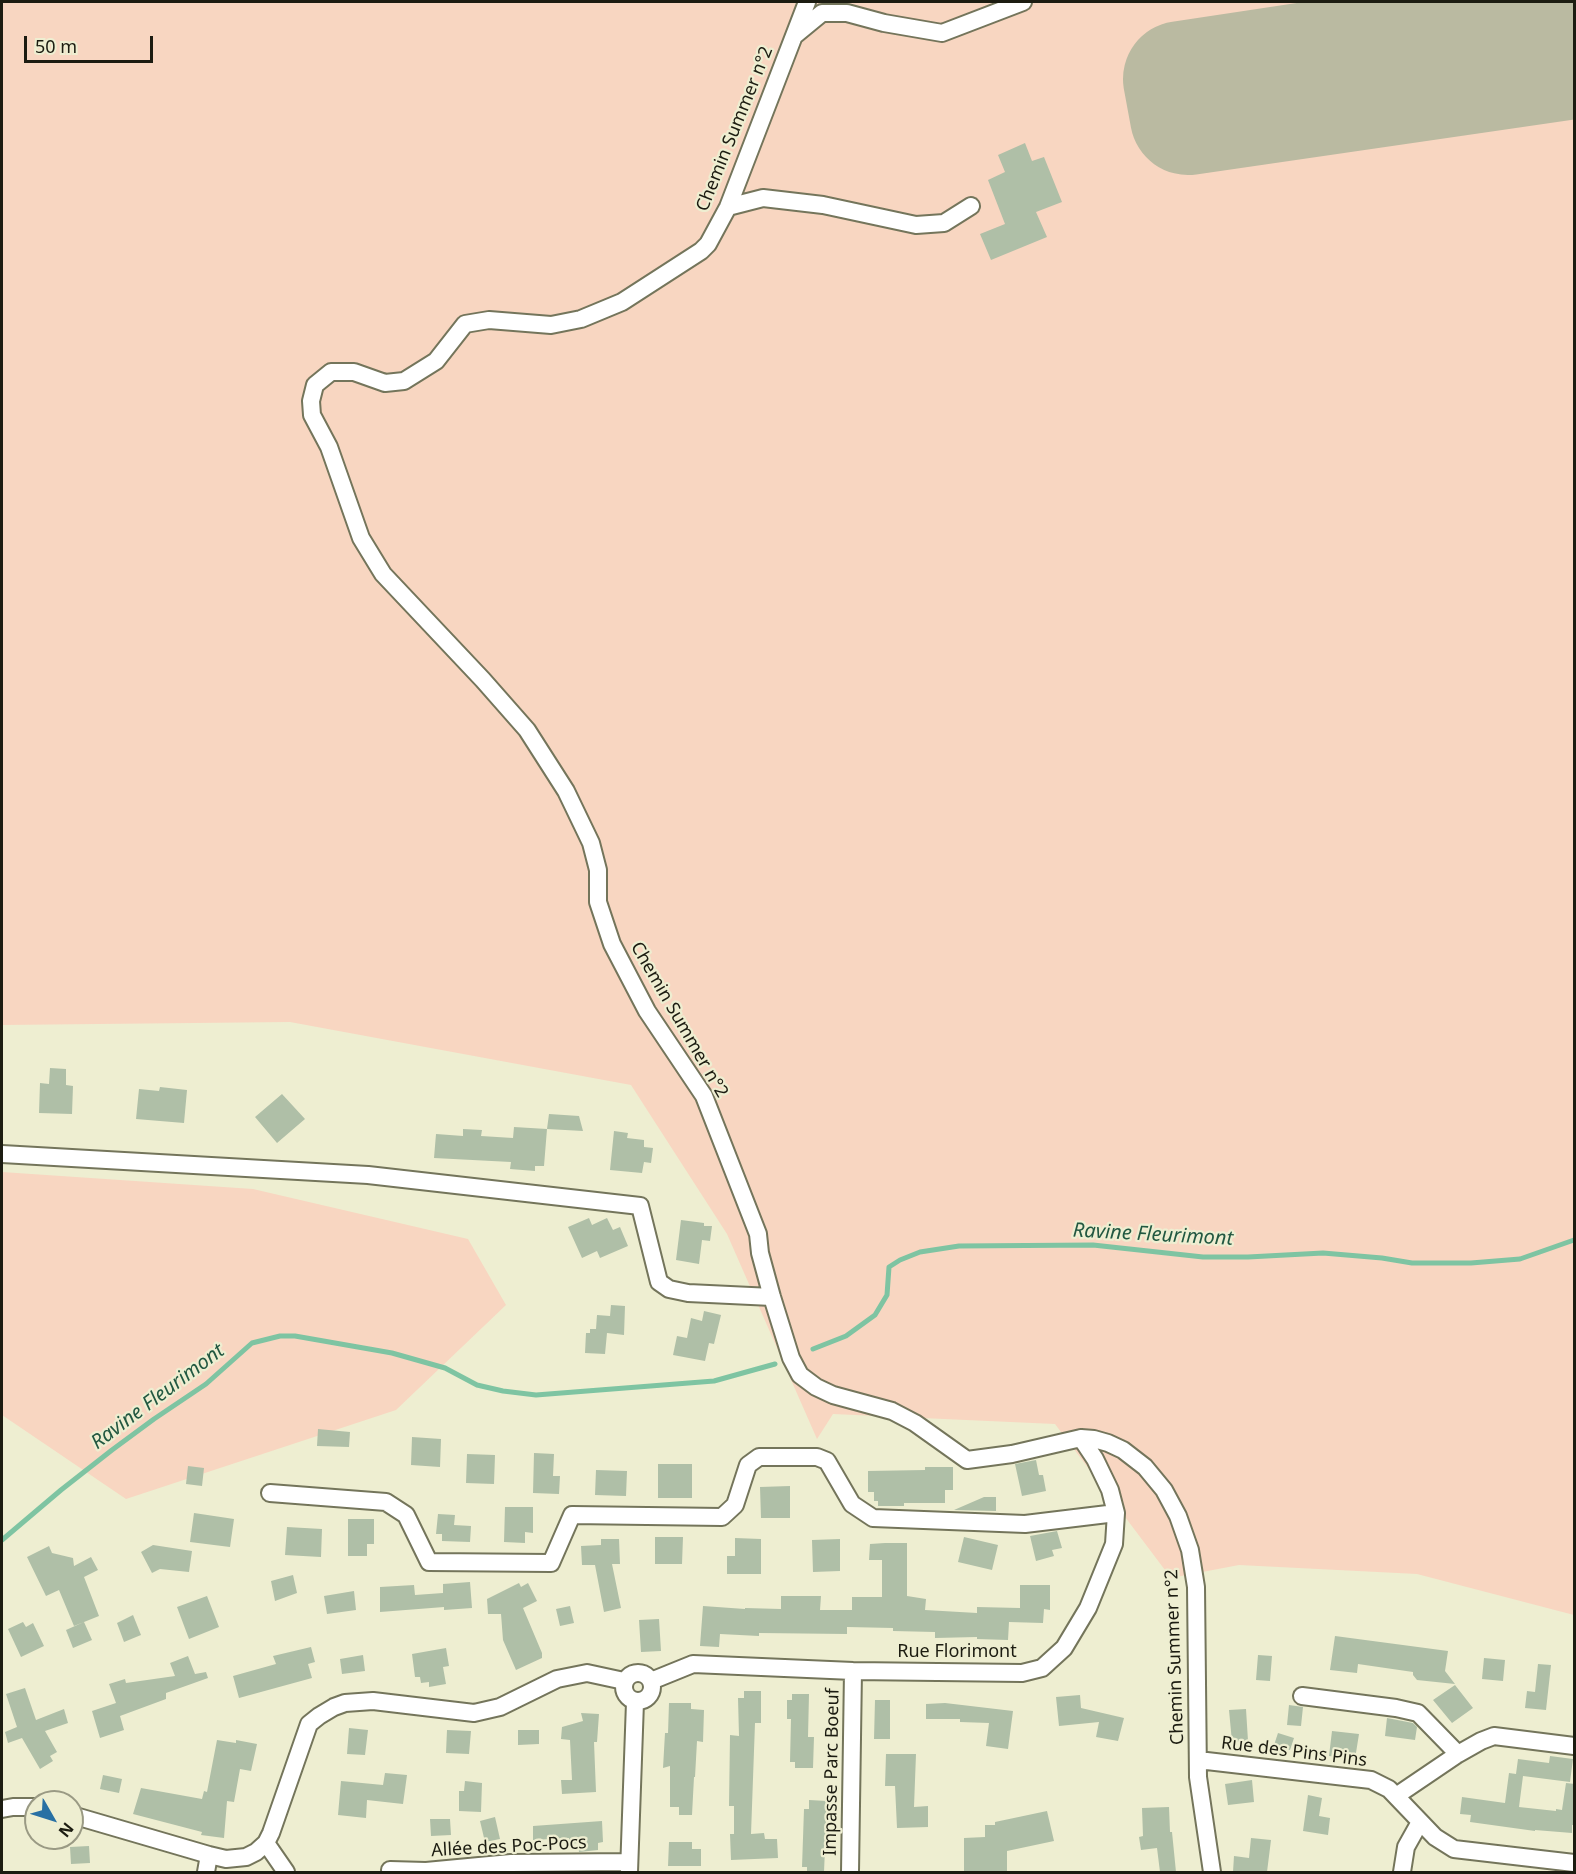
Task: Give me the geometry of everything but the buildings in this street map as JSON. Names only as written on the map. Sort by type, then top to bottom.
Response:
[{"type":"street","name":"Chemin Summer n°2","points":[[807,2],[728,207],[708,244],[701,251],[622,302],[581,320],[551,325],[489,320],[465,324],[436,361],[404,381],[385,383],[354,372],[331,372],[315,385],[311,401],[312,415],[329,447],[361,538],[383,574],[527,730],[566,791],[591,843],[598,870],[598,902],[612,944],[647,1011],[704,1096],[758,1234],[760,1252],[772,1297],[791,1358],[800,1374],[816,1387],[834,1395],[892,1411],[915,1423],[967,1460],[1012,1454],[1081,1438],[1108,1443],[1123,1450],[1145,1467],[1164,1490],[1178,1516],[1190,1550],[1196,1587],[1198,1777],[1212,1872]]},
{"type":"street","points":[[793,37],[822,13],[847,13],[884,23],[942,33],[1023,2]]},
{"type":"street","points":[[728,207],[763,198],[823,205],[916,225],[944,223],[971,206]]},
{"type":"street","points":[[2,1154],[368,1175],[640,1206],[659,1282],[669,1289],[688,1293],[772,1297]]},
{"type":"street","name":"Rue Florimont","points":[[651,1681],[693,1664],[853,1671],[1022,1673],[1042,1668],[1064,1648],[1088,1608],[1114,1544],[1116,1513],[1105,1477],[1081,1438]]},
{"type":"street","points":[[270,1493],[386,1502],[406,1515],[429,1562],[551,1563],[572,1515],[722,1517],[735,1505],[748,1465],[759,1457],[817,1457],[827,1461],[852,1504],[873,1518],[1025,1524],[1116,1513]]},
{"type":"street","name":"Impasse Parc Boeuf","points":[[850,1872],[853,1671]]},
{"type":"street","points":[[84,1819],[209,1856],[226,1859],[246,1857],[266,1843],[271,1833],[309,1724],[334,1707],[345,1703],[373,1701],[474,1713],[500,1707],[557,1679],[587,1673],[624,1681]]},
{"type":"street","points":[[636,1673],[647,1676],[651,1681],[649,1697],[639,1702],[628,1699],[623,1689],[626,1678],[636,1673]]},
{"type":"street","points":[[1302,1696],[1418,1713],[1458,1754]]},
{"type":"street","points":[[629,1867],[635,1702]]},
{"type":"street","points":[[1396,1796],[1458,1754],[1494,1736],[1575,1746]]},
{"type":"street","name":"Rue des Pins Pins","points":[[1198,1760],[1371,1780],[1389,1789],[1435,1837],[1454,1849],[1575,1863]]},
{"type":"street","points":[[2,1809],[24,1807]]},
{"type":"street","points":[[1402,1872],[1406,1847],[1420,1822]]},
{"type":"street","points":[[266,1843],[286,1872]]},
{"type":"street","points":[[206,1872],[209,1856]]},
{"type":"street","name":"Allée des Poc-Pocs","points":[[390,1870],[426,1871],[511,1863],[629,1867]]},
{"type":"shaded area","points":[[2,2],[1574,2],[1574,1615],[1417,1574],[1239,1565],[1171,1578],[1055,1424],[833,1414],[817,1439],[727,1234],[631,1085],[290,1022],[2,1025]]},
{"type":"shaded area","points":[[2,1172],[253,1189],[468,1239],[506,1305],[396,1410],[126,1499],[2,1415]]},
{"type":"waterway","name":"Ravine Fleurimont","points":[[813,1349],[846,1336],[875,1315],[887,1295],[889,1267],[920,1252],[959,1246],[1093,1245],[1203,1257],[1323,1253],[1412,1263],[1471,1263],[1520,1259],[1574,1240]]},
{"type":"waterway","name":"Ravine Fleurimont","points":[[2,1540],[112,1450],[206,1384],[252,1343],[280,1336],[295,1336],[392,1353],[445,1368],[477,1385],[536,1395],[714,1381],[775,1364]]},
{"type":"runway","points":[[1574,20],[1181,79],[1188,117],[1574,61]]}]
